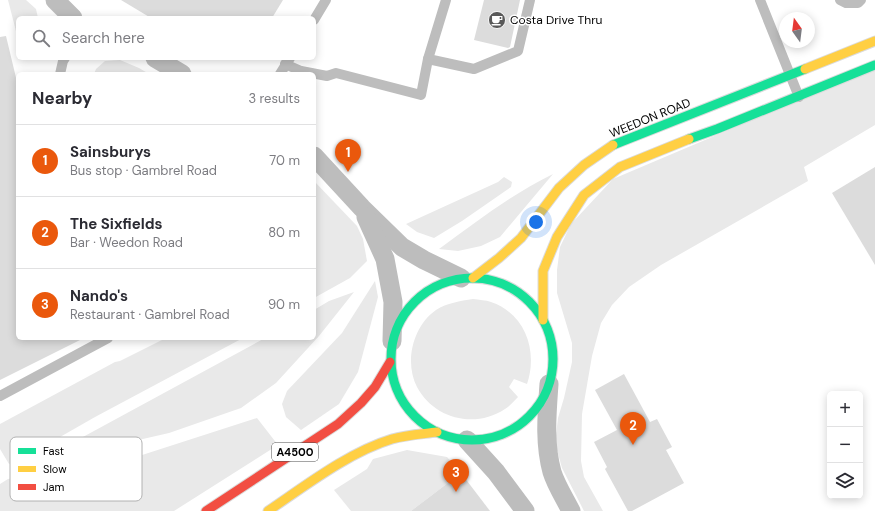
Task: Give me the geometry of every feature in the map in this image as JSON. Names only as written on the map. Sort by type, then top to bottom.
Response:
[{"type":"main road","name":"WEEDON ROAD","points":[[467,278],[499,258],[521,238],[559,188],[584,165],[609,147],[875,41]]},
{"type":"main road","points":[[543,320],[543,270],[557,237],[584,195],[620,167],[686,140],[717,130],[875,65]]},
{"type":"main road","points":[[467,278],[490,280],[506,285],[521,294],[533,306],[543,320],[550,335],[553,351],[549,384],[542,400],[531,414],[517,426],[496,436],[484,439],[466,440],[452,438],[437,432],[425,425],[413,415],[404,404],[395,384],[390,362],[392,341],[399,322],[410,306],[424,293],[442,283],[467,278]]},
{"type":"main road","name":"A4500","points":[[206,511],[338,424],[361,403],[375,387],[390,362]]},
{"type":"main road","name":"A4500","points":[[270,509],[354,455],[387,440],[437,432]]},
{"type":"street","points":[[55,0],[71,16]]},
{"type":"street","points":[[158,60],[179,72]]},
{"type":"street","points":[[316,158],[362,208],[402,247],[424,260],[467,278]]},
{"type":"street","points":[[362,208],[385,259],[393,302],[392,341]]},
{"type":"street","points":[[549,384],[546,424],[548,454],[553,473],[571,511]]},
{"type":"street","points":[[466,440],[496,472],[525,511]]},
{"type":"lane","points":[[316,17],[326,0]]},
{"type":"lane","points":[[316,74],[327,76],[336,72],[420,95],[428,59],[446,0]]},
{"type":"lane","points":[[428,59],[474,69],[518,51],[530,0]]},
{"type":"lane","points":[[760,0],[799,97]]},
{"type":"lane","points":[[840,0],[846,4],[858,3],[861,0]]},
{"type":"lane","points":[[61,72],[64,60]]},
{"type":"lane","points":[[281,72],[287,61],[301,71],[306,72]]},
{"type":"lane","points":[[0,396],[104,340]]},
{"type":"shaded area","points":[[8,0],[26,0],[36,9],[38,16],[16,16],[16,31]]},
{"type":"shaded area","points":[[120,60],[146,72],[95,72],[105,61]]},
{"type":"shaded area","points":[[875,68],[875,125],[804,167],[808,181],[661,265],[629,287],[612,305],[601,323],[592,356],[582,414],[581,461],[584,477],[603,511],[584,511],[562,468],[555,443],[558,418],[572,362],[572,343],[557,293],[557,270],[560,247],[571,224],[613,179]]},
{"type":"shaded area","points":[[553,174],[500,237],[481,246],[458,251],[439,249],[509,199]]},
{"type":"shaded area","points":[[504,177],[512,182],[511,187],[462,221],[434,238],[417,232],[406,224],[498,182]]},
{"type":"shaded area","points":[[316,183],[357,226],[363,239],[367,261],[350,278],[316,297]]},
{"type":"shaded area","points":[[375,281],[378,297],[358,372],[339,404],[301,430],[286,417],[282,404],[287,391],[342,333]]},
{"type":"shaded area","points":[[354,292],[316,339],[316,309],[329,301]]},
{"type":"shaded area","points":[[473,299],[485,300],[503,308],[513,315],[521,325],[530,347],[530,372],[527,384],[514,379],[509,387],[518,397],[505,409],[493,415],[481,418],[456,418],[434,407],[424,398],[413,377],[411,356],[416,335],[428,317],[436,310],[445,306]]},
{"type":"shaded area","points":[[162,340],[239,340],[60,437],[10,437],[9,464],[0,449],[0,424],[115,362],[120,361]]},
{"type":"shaded area","points":[[261,340],[315,340],[276,383],[241,408],[169,433],[142,439],[142,437],[83,437]]},
{"type":"shaded area","points":[[257,418],[278,445],[174,511],[0,511],[0,484],[10,479],[10,501],[142,501],[142,455]]},
{"type":"shaded area","points":[[407,450],[447,457],[461,473],[411,511],[351,511],[334,490],[367,469],[373,459]]},
{"type":"building","points":[[121,0],[283,0],[273,16],[148,16]]},
{"type":"building","name":"Costa Drive Thru","points":[[484,0],[520,0],[510,47],[508,48],[474,40]]},
{"type":"building","points":[[6,36],[16,78],[16,340],[80,340],[0,380],[0,37]]},
{"type":"building","points":[[875,167],[875,265],[832,193]]},
{"type":"building","points":[[624,374],[650,422],[657,419],[672,447],[666,450],[684,483],[632,511],[628,511],[605,469],[607,467],[594,442],[617,430],[595,390]]},
{"type":"building","points":[[461,473],[490,511],[411,511]]},
{"type":"traffic: fast","points":[[689,139],[875,65]]},
{"type":"traffic: fast","points":[[613,145],[805,69]]},
{"type":"traffic: fast","points":[[464,278],[480,278],[503,284],[523,296],[535,308],[547,328],[553,351],[553,359],[553,367],[547,390],[535,410],[523,422],[503,434],[480,440],[464,440],[441,434],[421,422],[409,410],[397,390],[391,367],[391,351],[397,328],[409,308],[421,296],[441,284],[464,278]]},
{"type":"traffic: slow","points":[[805,69],[875,41]]},
{"type":"traffic: slow","points":[[543,320],[543,271],[557,237],[584,195],[620,167],[689,139]]},
{"type":"traffic: slow","points":[[473,278],[499,258],[521,238],[559,188],[584,165],[613,145]]},
{"type":"traffic: slow","points":[[268,511],[328,470],[360,452],[392,439],[437,432]]},
{"type":"traffic: jam","points":[[206,511],[338,424],[361,403],[375,387],[390,362]]},
{"type":"place","name":"Costa Drive Thru","points":[[497,20]]},
{"type":"place","name":"Sainsburys","points":[[348,172]]},
{"type":"place","name":"The Sixfields","points":[[633,445]]},
{"type":"place","name":"Nando's","points":[[456,492]]}]
